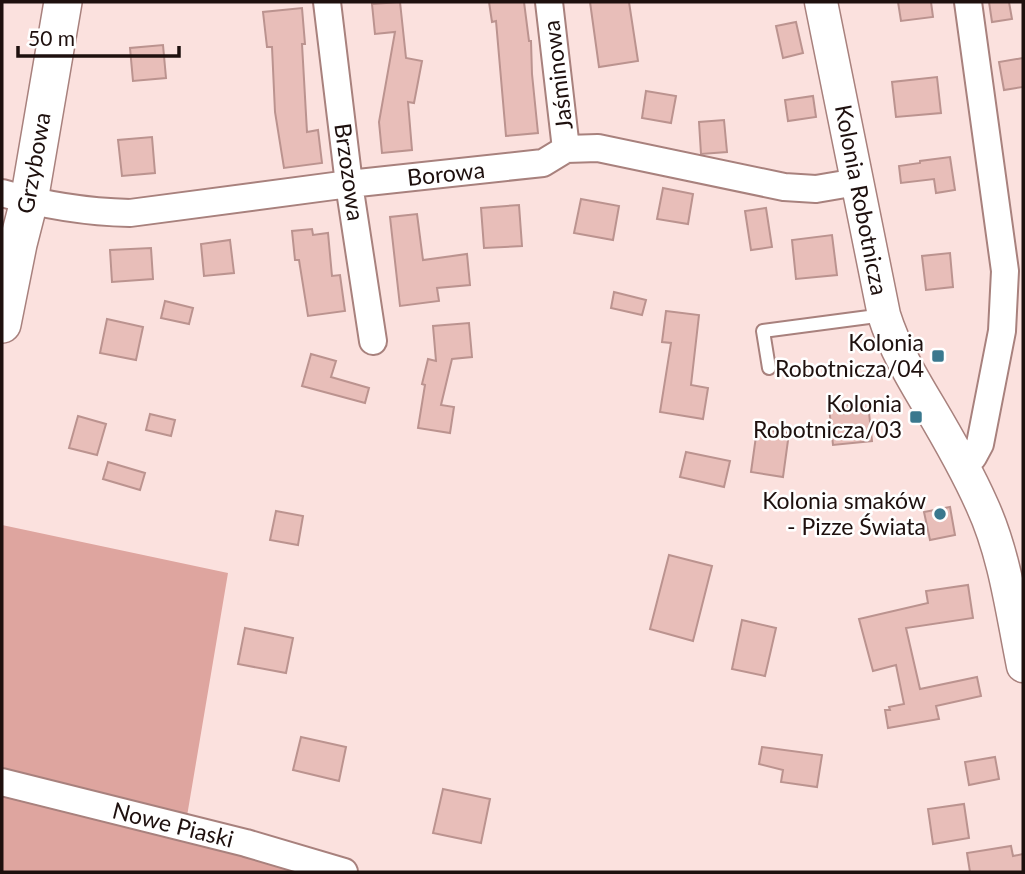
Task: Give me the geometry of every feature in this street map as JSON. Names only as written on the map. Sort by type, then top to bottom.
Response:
[{"type":"main road","name":"Grzybowa","points":[[2,324],[18,244],[15,197],[63,2]]},
{"type":"street","name":"Brzozowa","points":[[327,2],[349,184],[373,341]]},
{"type":"street","name":"Jaśminowa","points":[[549,2],[566,149]]},
{"type":"street","name":"Kolonia Robotnicza","points":[[821,2],[884,315],[908,371],[983,506],[996,544],[1023,666]]},
{"type":"street","points":[[962,464],[973,457],[980,444],[1002,331],[1005,271],[968,2]]},
{"type":"street","name":"Borowa","points":[[15,197],[104,213],[130,214],[349,184],[543,163],[566,149],[598,148],[784,187],[816,189],[857,183]]},
{"type":"street","name":"Nowe Piaski","points":[[2,782],[246,843],[344,872]]},
{"type":"lane","points":[[769,368],[763,331],[884,315]]},
{"type":"shaded area","points":[[2,525],[228,573],[185,828],[344,872],[2,872]]},
{"type":"building","points":[[400,2],[406,58],[422,61],[414,103],[408,102],[412,150],[382,153],[379,122],[395,32],[375,34],[372,4]]},
{"type":"building","points":[[489,2],[524,2],[531,41],[538,133],[506,136],[496,21],[492,22]]},
{"type":"building","points":[[590,2],[629,2],[638,61],[599,67]]},
{"type":"building","points":[[898,2],[931,2],[933,17],[901,21]]},
{"type":"building","points":[[989,2],[1009,2],[1012,19],[992,22]]},
{"type":"building","points":[[302,8],[307,132],[318,130],[322,163],[284,168],[275,112],[272,47],[267,47],[263,12]]},
{"type":"building","points":[[796,22],[803,53],[783,58],[776,26]]},
{"type":"building","points":[[163,45],[166,78],[133,81],[130,48]]},
{"type":"building","points":[[1023,58],[1023,87],[1004,90],[999,62]]},
{"type":"building","points":[[937,77],[941,113],[896,117],[892,82]]},
{"type":"building","points":[[646,91],[676,96],[671,123],[642,118]]},
{"type":"building","points":[[813,96],[816,117],[788,121],[785,100]]},
{"type":"building","points":[[724,120],[727,152],[701,154],[699,122]]},
{"type":"building","points":[[152,137],[155,173],[122,176],[118,140]]},
{"type":"building","points":[[950,157],[955,190],[936,193],[934,179],[901,183],[899,166]]},
{"type":"building","points":[[663,188],[693,194],[688,224],[657,219]]},
{"type":"building","points":[[581,199],[619,206],[613,240],[574,233]]},
{"type":"building","points":[[519,205],[522,246],[484,248],[481,208]]},
{"type":"building","points":[[766,208],[772,247],[751,250],[745,211]]},
{"type":"building","points":[[417,214],[423,260],[467,254],[470,285],[437,288],[439,301],[400,306],[390,217]]},
{"type":"building","points":[[312,229],[313,235],[328,233],[332,276],[340,275],[345,311],[308,316],[299,260],[295,260],[292,231]]},
{"type":"building","points":[[832,235],[837,275],[796,279],[792,240]]},
{"type":"building","points":[[230,240],[234,273],[204,276],[201,244]]},
{"type":"building","points":[[151,248],[153,279],[112,282],[110,250]]},
{"type":"building","points":[[950,253],[953,287],[926,290],[922,256]]},
{"type":"building","points":[[614,292],[646,300],[642,315],[611,308]]},
{"type":"building","points":[[165,301],[193,308],[189,324],[161,318]]},
{"type":"building","points":[[666,311],[699,315],[691,385],[708,388],[703,419],[660,412],[671,343],[662,342]]},
{"type":"building","points":[[107,319],[143,327],[136,360],[100,353]]},
{"type":"building","points":[[469,323],[472,357],[452,359],[441,405],[454,407],[450,433],[418,428],[425,385],[422,384],[428,359],[436,361],[433,326]]},
{"type":"building","points":[[311,354],[336,361],[331,377],[369,388],[365,403],[302,386]]},
{"type":"building","points":[[868,403],[872,441],[833,445],[829,407]]},
{"type":"building","points":[[150,414],[175,420],[171,436],[146,430]]},
{"type":"building","points":[[78,416],[106,424],[97,455],[69,448]]},
{"type":"building","points":[[757,429],[789,433],[783,477],[751,472]]},
{"type":"building","points":[[686,452],[730,461],[724,487],[680,477]]},
{"type":"building","points":[[108,462],[145,473],[140,490],[103,479]]},
{"type":"building","points":[[950,507],[955,535],[930,540],[924,512]]},
{"type":"building","points":[[276,511],[303,516],[298,545],[270,540]]},
{"type":"building","points":[[669,555],[712,566],[693,641],[650,629]]},
{"type":"building","points":[[968,585],[973,618],[906,628],[920,689],[977,677],[981,696],[936,706],[939,719],[888,728],[885,710],[904,704],[896,665],[873,671],[859,619],[928,603],[926,591]]},
{"type":"building","points":[[742,620],[776,628],[765,676],[732,669]]},
{"type":"building","points":[[245,628],[293,638],[286,673],[238,664]]},
{"type":"building","points":[[301,737],[346,747],[339,781],[293,770]]},
{"type":"building","points":[[762,747],[822,755],[817,787],[781,782],[783,770],[759,764]]},
{"type":"building","points":[[995,757],[999,779],[969,785],[965,762]]},
{"type":"building","points":[[443,789],[490,799],[481,843],[433,833]]},
{"type":"building","points":[[964,804],[969,838],[933,844],[928,809]]},
{"type":"building","points":[[1011,846],[1013,856],[1023,854],[1023,872],[970,872],[967,853]]},
{"type":"place","name":"Kolonia Robotnicza/04","points":[[938,356]]},
{"type":"place","name":"Kolonia Robotnicza/03","points":[[916,417]]},
{"type":"place","name":"Kolonia smaków - Pizze Świata","points":[[940,514]]}]
